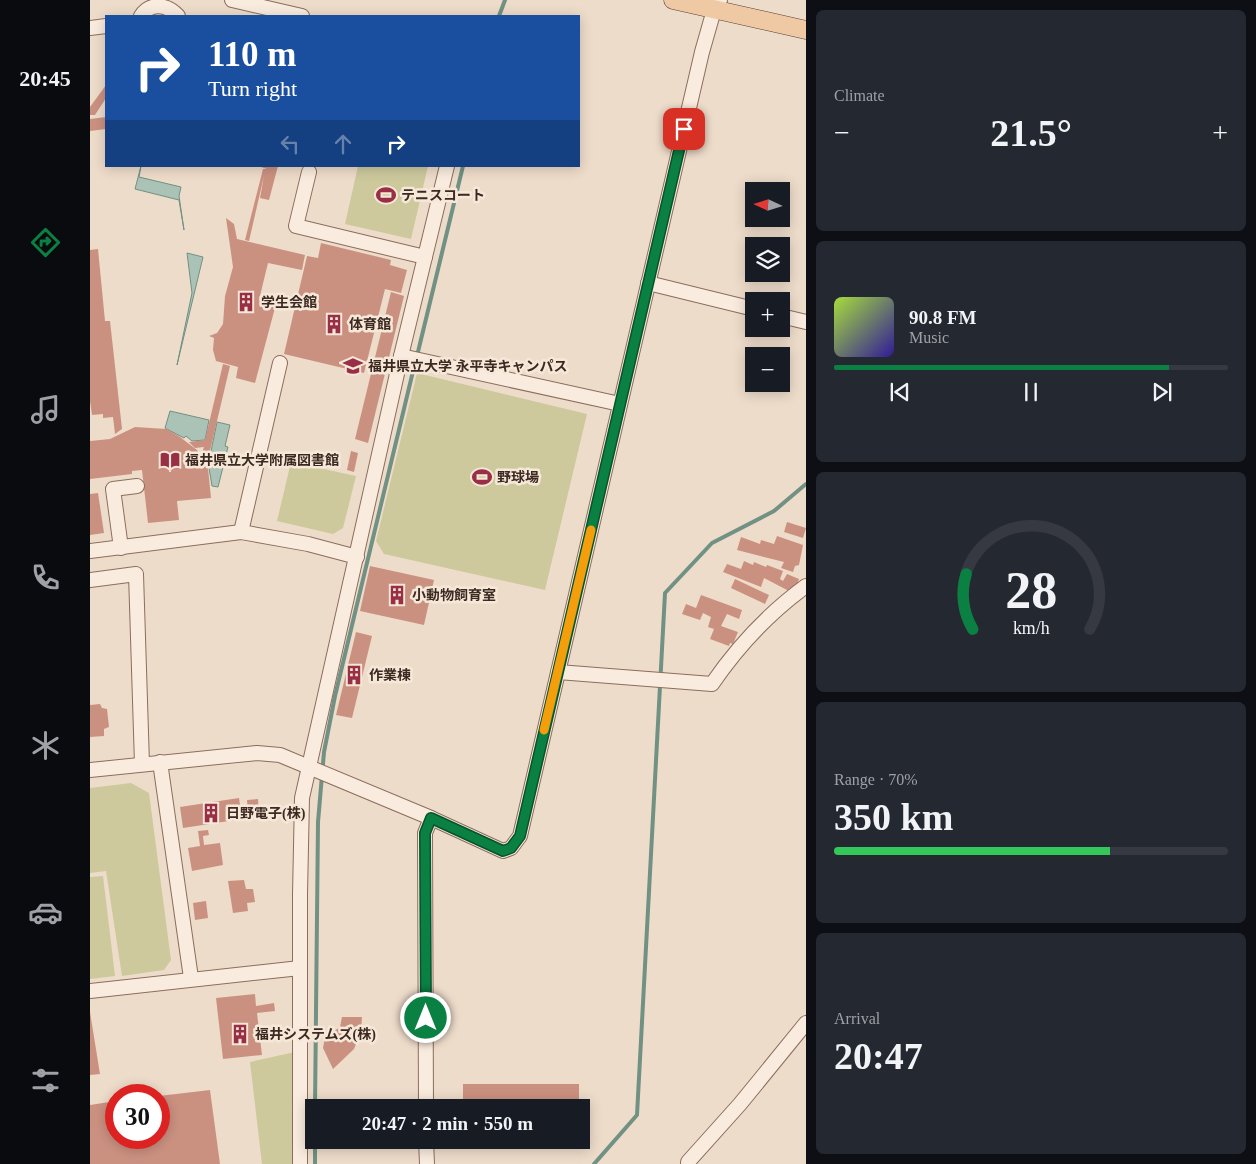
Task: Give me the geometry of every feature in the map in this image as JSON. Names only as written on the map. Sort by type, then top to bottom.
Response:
[{"type":"main road","points":[[673,0],[717,5],[806,30]]},
{"type":"street","points":[[232,0],[298,15]]},
{"type":"street","points":[[142,10],[164,3],[177,15]]},
{"type":"street","points":[[90,770],[257,753],[280,755],[431,818],[494,848],[503,851],[511,848],[521,831],[648,283],[717,5]]},
{"type":"street","points":[[90,28],[105,26]]},
{"type":"street","points":[[300,1164],[300,818],[302,798],[447,167]]},
{"type":"street","points":[[309,172],[296,226],[425,257]]},
{"type":"street","points":[[648,283],[745,307]]},
{"type":"street","points":[[790,318],[806,322]]},
{"type":"street","points":[[402,356],[620,404]]},
{"type":"street","points":[[241,532],[280,363]]},
{"type":"street","points":[[121,548],[113,489],[137,486]]},
{"type":"street","points":[[90,552],[241,532],[308,544],[357,557]]},
{"type":"street","points":[[90,580],[136,574],[142,764]]},
{"type":"street","points":[[558,672],[712,684],[734,652],[782,604],[804,590]]},
{"type":"street","points":[[160,762],[190,978]]},
{"type":"street","points":[[426,1099],[425,833],[431,818]]},
{"type":"street","points":[[90,991],[190,978],[300,968]]},
{"type":"street","points":[[688,1162],[740,1104],[806,1023]]},
{"type":"street","points":[[426,1149],[426,1164]]},
{"type":"shaded area","points":[[141,167],[139,177],[181,187],[179,196],[184,230],[179,200],[135,189]]},
{"type":"shaded area","name":"テニスコート","points":[[358,167],[428,167],[411,239],[345,224]]},
{"type":"shaded area","points":[[187,253],[203,257],[177,365],[192,293]]},
{"type":"shaded area","name":"野球場","points":[[417,373],[587,414],[545,590],[384,554],[376,541]]},
{"type":"shaded area","points":[[170,411],[209,420],[205,440],[192,441],[186,436],[184,438],[165,428]]},
{"type":"shaded area","points":[[217,422],[230,425],[225,446],[228,447],[218,487],[212,486],[209,468],[201,453],[210,456]]},
{"type":"shaded area","points":[[291,462],[356,476],[343,528],[333,534],[277,521]]},
{"type":"shaded area","points":[[131,783],[149,793],[171,960],[164,970],[122,976],[106,871],[90,873],[90,788]]},
{"type":"shaded area","points":[[103,876],[115,976],[90,979],[90,877]]},
{"type":"shaded area","points":[[295,1052],[293,1164],[262,1164],[250,1062]]},
{"type":"building","points":[[105,86],[105,100],[95,115],[90,115],[90,107]]},
{"type":"building","points":[[105,117],[105,129],[90,131],[90,119]]},
{"type":"building","points":[[261,167],[278,167],[269,200],[260,198],[264,176],[249,241],[245,240],[263,169],[267,169]]},
{"type":"building","name":"学生会館","points":[[226,218],[234,224],[237,239],[305,255],[302,270],[268,263],[259,300],[276,304],[255,383],[236,378],[238,367],[216,361],[213,350],[214,338],[209,336],[217,333],[223,324],[225,296],[233,267]]},
{"type":"building","name":"体育館","points":[[321,243],[391,260],[390,265],[407,270],[401,293],[385,289],[364,373],[284,354],[307,256],[318,258]]},
{"type":"building","points":[[98,249],[105,321],[110,321],[122,429],[115,434],[113,417],[103,418],[103,414],[92,415],[90,401],[90,250]]},
{"type":"building","points":[[391,292],[404,296],[368,443],[355,439]]},
{"type":"building","points":[[223,364],[230,366],[209,455],[202,453],[204,447],[195,448],[189,442],[205,440]]},
{"type":"building","name":"福井県立大学附属図書館","points":[[135,427],[167,429],[197,450],[208,468],[211,498],[177,501],[179,520],[148,523],[142,470],[132,471],[132,474],[90,479],[90,441],[110,439]]},
{"type":"building","points":[[351,451],[358,453],[354,472],[347,470]]},
{"type":"building","points":[[98,493],[104,533],[90,535],[90,494]]},
{"type":"building","points":[[787,522],[806,528],[803,538],[784,532]]},
{"type":"building","points":[[777,536],[803,545],[799,565],[795,566],[793,572],[781,568],[784,562],[737,550],[741,537],[760,544],[761,540],[774,544]]},
{"type":"building","points":[[744,561],[753,565],[754,562],[766,567],[767,565],[783,571],[780,579],[783,581],[787,574],[799,579],[797,585],[789,591],[764,578],[761,587],[723,572],[727,564],[741,569]]},
{"type":"building","name":"小動物飼育室","points":[[370,566],[434,580],[424,625],[360,611]]},
{"type":"building","points":[[735,579],[769,595],[765,604],[731,588]]},
{"type":"building","points":[[701,595],[742,610],[739,619],[727,614],[721,626],[738,632],[733,644],[730,643],[729,646],[710,639],[714,629],[708,627],[711,617],[703,613],[700,620],[682,614],[686,604],[696,608]]},
{"type":"building","name":"作業棟","points":[[356,632],[372,636],[352,718],[336,715]]},
{"type":"building","points":[[100,704],[102,708],[107,709],[109,727],[104,729],[104,736],[90,737],[90,705]]},
{"type":"building","name":"日野電子(株)","points":[[239,798],[242,819],[183,828],[180,807]]},
{"type":"building","points":[[258,799],[259,816],[248,816],[247,800]]},
{"type":"building","points":[[208,830],[209,835],[203,836],[204,845],[220,843],[223,865],[192,871],[188,848],[200,846],[198,831]]},
{"type":"building","points":[[244,880],[246,889],[253,889],[255,902],[247,903],[248,911],[233,913],[228,881]]},
{"type":"building","points":[[206,901],[208,918],[195,920],[193,903]]},
{"type":"building","name":"福井システムズ(株)","points":[[255,994],[256,1006],[274,1003],[275,1011],[257,1013],[262,1055],[223,1059],[216,998]]},
{"type":"building","points":[[90,1012],[100,1074],[90,1075]]},
{"type":"building","points":[[342,1017],[362,1017],[361,1032],[354,1049],[333,1069],[323,1048],[326,1032],[333,1032],[340,1027]]},
{"type":"building","points":[[463,1084],[579,1084],[579,1099],[463,1099]]},
{"type":"building","points":[[210,1090],[220,1164],[90,1164],[90,1105],[105,1103],[105,1149],[170,1149],[170,1095]]},
{"type":"waterway","points":[[499,15],[505,0]]},
{"type":"waterway","points":[[417,356],[463,167]]},
{"type":"waterway","points":[[315,1099],[318,822],[324,752],[335,696],[415,363]]},
{"type":"waterway","points":[[594,1164],[637,1115],[665,593],[712,543],[774,511],[806,484]]},
{"type":"waterway","points":[[315,1149],[315,1164]]},
{"type":"slow traffic","points":[[544,730],[591,530]]},
{"type":"place","name":"テニスコート","points":[[386,195]]},
{"type":"place","name":"学生会館","points":[[246,302]]},
{"type":"place","name":"体育館","points":[[334,324]]},
{"type":"place","name":"福井県立大学 永平寺キャンパス","points":[[353,366]]},
{"type":"place","name":"福井県立大学附属図書館","points":[[170,460]]},
{"type":"place","name":"野球場","points":[[482,477]]},
{"type":"place","name":"小動物飼育室","points":[[397,595]]},
{"type":"place","name":"作業棟","points":[[354,675]]},
{"type":"place","name":"日野電子(株)","points":[[211,813]]},
{"type":"place","name":"福井システムズ(株)","points":[[240,1034]]},
{"type":"route","points":[[426,1018],[425,833],[431,818],[503,851],[511,848],[520,836],[684,129]]}]
